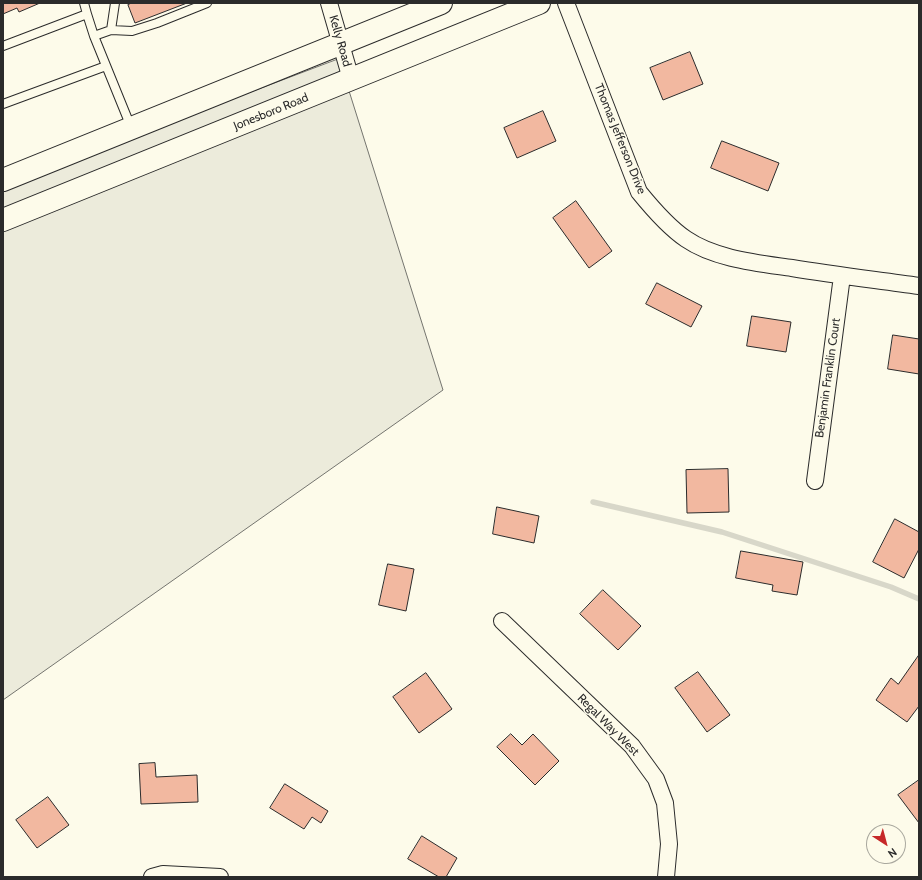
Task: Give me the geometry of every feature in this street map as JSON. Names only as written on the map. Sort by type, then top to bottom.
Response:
[{"type":"main road","points":[[3,180],[441,3]]},
{"type":"main road","name":"Jonesboro Road","points":[[3,220],[539,3]]},
{"type":"street","name":"Kelly Road","points":[[329,3],[351,79]]},
{"type":"street","name":"Thomas Jefferson Drive","points":[[566,3],[639,192],[656,212],[686,239],[710,251],[748,261],[842,276],[919,286]]},
{"type":"street","name":"Benjamin Franklin Court","points":[[815,481],[842,276]]},
{"type":"street","name":"Regal Way West","points":[[502,622],[632,746],[656,779],[665,803],[669,844],[666,877]]},
{"type":"street","points":[[152,877],[163,874],[220,877]]},
{"type":"lane","points":[[84,3],[94,36],[132,128]]},
{"type":"lane","points":[[111,30],[115,3]]},
{"type":"lane","points":[[94,36],[111,30],[132,31],[155,19],[195,5],[207,3]]},
{"type":"lane","points":[[3,46],[87,14]]},
{"type":"lane","points":[[3,104],[106,66]]},
{"type":"shaded area","points":[[339,59],[443,390],[3,700],[3,186]]},
{"type":"building","points":[[3,3],[40,3],[19,12],[17,8],[3,14]]},
{"type":"building","points":[[132,3],[187,3],[135,23],[128,5]]},
{"type":"building","points":[[690,52],[703,84],[663,100],[650,68]]},
{"type":"building","points":[[543,111],[556,141],[517,158],[504,128]]},
{"type":"building","points":[[722,141],[779,163],[768,191],[711,168]]},
{"type":"building","points":[[576,201],[612,251],[589,268],[553,218]]},
{"type":"building","points":[[657,283],[702,306],[691,327],[646,304]]},
{"type":"building","points":[[752,316],[791,322],[786,352],[747,346]]},
{"type":"building","points":[[893,335],[919,339],[919,374],[888,369]]},
{"type":"building","points":[[728,469],[729,512],[687,513],[686,470]]},
{"type":"building","points":[[497,507],[539,516],[534,543],[493,534]]},
{"type":"building","points":[[895,519],[919,532],[919,549],[904,578],[873,562]]},
{"type":"building","points":[[741,551],[803,562],[797,595],[772,591],[773,585],[736,578]]},
{"type":"building","points":[[388,564],[414,569],[406,611],[379,605]]},
{"type":"building","points":[[603,590],[641,626],[618,650],[580,614]]},
{"type":"building","points":[[919,655],[919,706],[907,722],[876,700],[891,678],[898,684]]},
{"type":"building","points":[[698,672],[730,715],[707,732],[675,688]]},
{"type":"building","points":[[426,673],[452,709],[419,733],[393,697]]},
{"type":"building","points":[[511,734],[522,745],[533,734],[559,761],[535,785],[497,747]]},
{"type":"building","points":[[155,763],[156,777],[197,775],[198,802],[141,804],[139,764]]},
{"type":"building","points":[[919,780],[919,823],[898,795]]},
{"type":"building","points":[[285,784],[328,811],[321,823],[312,817],[304,829],[270,808]]},
{"type":"building","points":[[48,797],[69,825],[37,848],[16,820]]},
{"type":"building","points":[[422,836],[457,858],[446,877],[439,877],[408,859]]},
{"type":"waterway","points":[[593,502],[722,532],[891,587],[919,599]]}]
